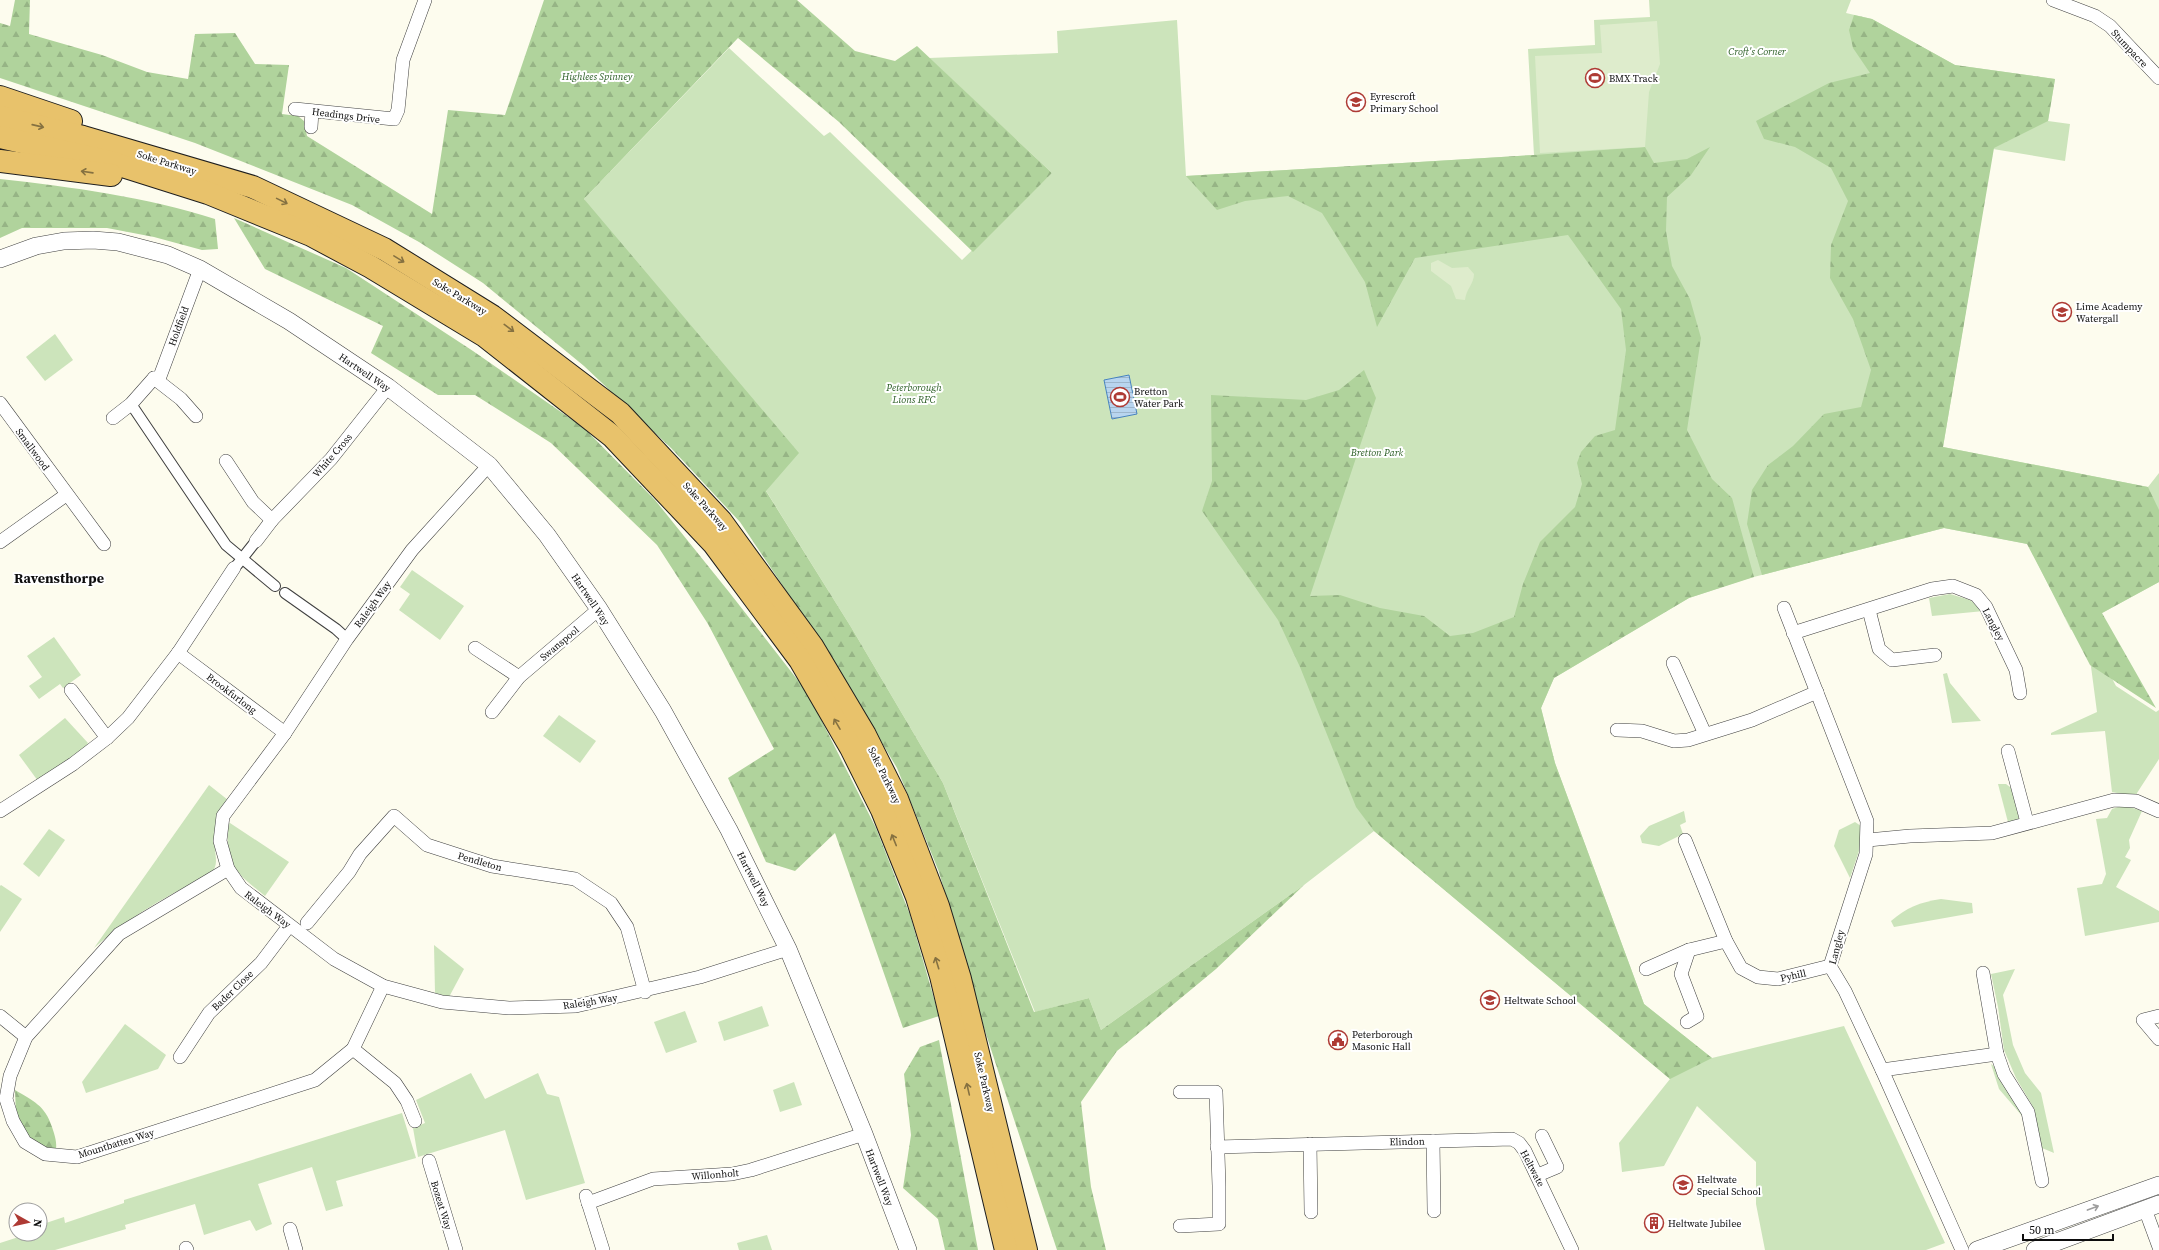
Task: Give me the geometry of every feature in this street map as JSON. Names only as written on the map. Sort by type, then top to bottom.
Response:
[{"type":"highway","points":[[0,97],[75,123],[180,153],[253,187]]},
{"type":"highway","name":"Soke Parkway","points":[[0,118],[83,137],[253,187],[384,249],[492,316],[620,413],[721,521],[812,646],[865,735],[897,799],[938,906],[960,979],[1026,1250]]},
{"type":"highway","name":"Soke Parkway","points":[[0,137],[110,162],[208,193],[312,235],[371,267],[485,336],[612,436],[714,544],[800,660],[851,748],[882,810],[917,897],[941,976],[1006,1250]]},
{"type":"highway","points":[[0,161],[109,175],[208,193]]},
{"type":"highway","points":[[990,1102],[1042,1250]]},
{"type":"highway","points":[[977,1127],[991,1250]]},
{"type":"street","name":"Headings Drive","points":[[295,109],[394,119],[398,110],[403,60],[425,0]]},
{"type":"street","name":"Stumpacre","points":[[2053,0],[2079,5],[2110,26],[2159,78]]},
{"type":"street","points":[[310,127],[312,111]]},
{"type":"street","name":"Hartwell Way","points":[[0,259],[36,246],[64,241],[93,240],[118,242],[144,247],[168,255],[200,269],[289,321],[388,387],[489,465],[547,535],[599,609],[663,711],[729,830],[788,949],[864,1134],[908,1250]]},
{"type":"street","name":"Holdfield","points":[[113,418],[131,404],[154,378],[159,379],[200,269]]},
{"type":"street","points":[[154,378],[181,399],[196,416]]},
{"type":"street","name":"White Cross","points":[[256,541],[272,520],[331,459],[388,387]]},
{"type":"street","name":"Smallwood","points":[[0,403],[66,495],[104,544]]},
{"type":"street","points":[[131,404],[238,564],[275,586]]},
{"type":"street","points":[[226,461],[253,502],[272,520]]},
{"type":"street","name":"Raleigh Way","points":[[489,465],[412,550],[347,639],[285,732],[223,816],[220,841],[228,870],[241,888],[334,959],[383,986],[442,1002],[509,1008],[576,1006],[645,992],[700,978],[788,949]]},
{"type":"street","points":[[0,542],[66,495]]},
{"type":"street","points":[[0,811],[73,764],[107,738],[128,718],[178,653],[238,564],[256,541]]},
{"type":"street","name":"Langley","points":[[1793,633],[1932,589],[1953,586],[1976,595],[1993,618],[2016,670],[2020,693]]},
{"type":"street","points":[[285,593],[336,629],[347,639]]},
{"type":"street","name":"Langley","points":[[1784,608],[1867,821],[1868,840],[1866,854],[1830,966],[1845,991],[1882,1070],[1962,1250]]},
{"type":"street","name":"Swanspool","points":[[492,712],[519,677],[599,609]]},
{"type":"street","points":[[1869,610],[1879,649],[1892,660],[1935,655]]},
{"type":"street","points":[[475,648],[519,677]]},
{"type":"street","name":"Brookfurlong","points":[[178,653],[285,732]]},
{"type":"street","points":[[1673,663],[1705,734]]},
{"type":"street","points":[[71,690],[107,738]]},
{"type":"street","points":[[1617,730],[1642,731],[1674,741],[1705,734],[1752,720],[1817,692]]},
{"type":"street","points":[[2008,751],[2028,822]]},
{"type":"street","points":[[1868,840],[1910,836],[1992,833],[2028,822],[2114,800],[2136,801],[2159,811]]},
{"type":"street","name":"Pendleton","points":[[307,923],[349,872],[360,854],[394,816],[427,845],[492,866],[575,879],[611,903],[627,927],[645,992]]},
{"type":"street","name":"Pyhill","points":[[1685,840],[1726,941],[1741,968],[1758,977],[1778,979],[1830,966]]},
{"type":"street","name":"Mountbatten Way","points":[[228,870],[119,934],[26,1037],[10,1076],[6,1099],[13,1121],[25,1142],[45,1154],[76,1157],[315,1080],[353,1049],[383,986]]},
{"type":"street","name":"Bader Close","points":[[180,1057],[209,1013],[261,963],[289,926]]},
{"type":"street","points":[[1646,969],[1689,950],[1726,941]]},
{"type":"street","points":[[1687,1022],[1697,1016],[1681,974],[1689,950]]},
{"type":"street","points":[[1983,973],[1996,1054],[2004,1074],[2028,1112],[2042,1181]]},
{"type":"street","points":[[0,1016],[26,1037]]},
{"type":"street","points":[[2159,1016],[2143,1020],[2159,1039]]},
{"type":"street","points":[[353,1049],[394,1082],[407,1102],[415,1121]]},
{"type":"street","points":[[1882,1070],[1996,1054]]},
{"type":"street","points":[[1180,1092],[1216,1092],[1219,1224],[1180,1226]]},
{"type":"street","name":"Willonholt","points":[[603,1250],[587,1199],[653,1180],[732,1174],[751,1170],[864,1134]]},
{"type":"street","points":[[1538,1174],[1557,1167],[1542,1136]]},
{"type":"street","name":"Heltwate","points":[[1433,1141],[1512,1139],[1519,1143],[1538,1174],[1572,1250]]},
{"type":"street","name":"Elindon","points":[[1218,1147],[1433,1141],[1434,1211]]},
{"type":"street","points":[[1310,1144],[1311,1212]]},
{"type":"street","name":"Bozeat Way","points":[[429,1161],[456,1250]]},
{"type":"street","points":[[1977,1250],[2159,1184]]},
{"type":"street","points":[[2035,1250],[2152,1206],[2159,1247]]},
{"type":"street","points":[[290,1229],[296,1250]]},
{"type":"green space","name":"Highlees Spinney","points":[[15,0],[30,0],[29,34],[102,55],[147,72],[188,79],[195,34],[235,33],[255,64],[289,65],[282,114],[298,116],[304,121],[307,136],[432,214],[448,110],[505,115],[544,0],[797,0],[855,51],[895,61],[917,46],[1052,173],[973,252],[839,122],[738,38],[584,199],[799,453],[766,491],[851,627],[943,783],[1034,1012],[1089,998],[1101,1030],[1304,885],[1216,969],[1117,1051],[1081,1102],[1091,1187],[1106,1250],[1057,1250],[985,1031],[939,872],[897,768],[832,659],[740,522],[671,448],[584,366],[483,283],[419,242],[352,205],[195,143],[0,78],[0,23],[10,26]]},
{"type":"green space","name":"Bretton Park","points":[[1649,0],[1851,0],[1846,13],[1872,19],[1955,65],[2055,79],[2048,121],[2070,124],[2065,161],[1993,149],[1943,447],[2148,487],[2159,473],[2159,582],[2071,630],[2028,544],[1944,528],[1746,579],[1689,598],[1554,678],[1541,708],[1555,763],[1644,1004],[1712,1058],[1844,1026],[1945,1243],[1926,1250],[1765,1250],[1756,1204],[1756,1162],[1697,1106],[1664,1166],[1622,1172],[1619,1143],[1670,1079],[1374,831],[1304,885],[1101,1030],[1089,998],[1035,1012],[943,783],[851,627],[584,199],[729,48],[824,136],[830,132],[962,260],[1052,173],[929,58],[1058,53],[1057,31],[1177,20],[1186,176],[1534,155],[1528,49],[1595,45],[1594,20],[1650,17]]},
{"type":"green space","points":[[1854,15],[1872,19],[1955,65],[2055,79],[2048,121],[1994,148],[1943,447],[2148,487],[2159,510],[2159,582],[2102,613],[2156,708],[2090,665],[2027,544],[1944,528],[1762,575],[1747,524],[1752,490],[1768,465],[1793,446],[1824,414],[1861,407],[1871,370],[1853,319],[1830,278],[1831,245],[1848,201],[1831,168],[1795,147],[1764,139],[1756,121],[1829,83],[1870,73],[1853,48],[1849,30]]},
{"type":"green space","name":"BMX Track","points":[[1657,21],[1660,64],[1649,92],[1645,147],[1540,153],[1535,56],[1602,53],[1600,25]]},
{"type":"green space","points":[[1645,147],[1654,163],[1687,159],[1710,147],[1691,175],[1667,197],[1666,231],[1672,266],[1690,299],[1701,338],[1687,430],[1712,479],[1732,498],[1754,577],[1689,598],[1554,678],[1541,708],[1555,763],[1644,1004],[1712,1058],[1670,1079],[1374,831],[1356,807],[1300,667],[1278,620],[1202,511],[1212,481],[1211,395],[1306,400],[1339,390],[1364,370],[1376,398],[1310,596],[1340,595],[1380,608],[1424,616],[1450,636],[1473,633],[1514,617],[1523,584],[1540,542],[1575,507],[1582,484],[1577,463],[1581,452],[1595,436],[1615,430],[1626,350],[1621,309],[1568,235],[1415,258],[1377,327],[1365,282],[1322,213],[1288,196],[1245,201],[1217,210],[1186,176]]},
{"type":"green space","points":[[0,179],[136,199],[189,211],[215,219],[218,249],[202,250],[154,237],[107,228],[22,228],[0,238]]},
{"type":"green space","points":[[234,218],[346,268],[473,351],[584,428],[655,500],[807,692],[876,828],[910,915],[939,1016],[903,1028],[835,833],[795,871],[766,862],[728,778],[774,749],[708,624],[657,545],[551,443],[475,395],[438,395],[371,353],[383,326],[265,269]]},
{"type":"green space","points":[[1438,260],[1452,268],[1468,267],[1474,274],[1473,281],[1465,300],[1456,299],[1451,286],[1431,271],[1431,263]]},
{"type":"green space","points":[[55,334],[73,360],[45,381],[26,357]]},
{"type":"green space","points":[[412,570],[464,606],[440,640],[399,610],[410,594],[400,587]]},
{"type":"green space","points":[[1950,594],[1970,600],[1984,611],[1932,616],[1929,598]]},
{"type":"green space","points":[[54,637],[81,675],[63,688],[60,684],[39,699],[29,686],[42,677],[27,656]]},
{"type":"green space","points":[[2100,656],[2116,686],[2156,712],[2159,710],[2159,759],[2137,793],[2137,797],[2112,792],[2105,731],[2051,735],[2051,733],[2097,712],[2090,659]]},
{"type":"green space","points":[[1947,673],[1950,683],[1981,721],[1952,723],[1943,674]]},
{"type":"green space","points":[[559,715],[596,741],[580,763],[543,736]]},
{"type":"green space","points":[[65,718],[88,743],[81,754],[38,781],[19,755]]},
{"type":"green space","points":[[1998,784],[2006,784],[2014,790],[2019,818],[2016,823],[2009,826]]},
{"type":"green space","points":[[209,785],[228,800],[215,843],[216,863],[214,870],[211,874],[179,890],[136,916],[94,948]]},
{"type":"green space","points":[[2124,805],[2142,811],[2129,840],[2130,848],[2125,857],[2131,860],[2116,887],[2159,911],[2159,922],[2085,936],[2077,888],[2102,884],[2106,874],[2096,819],[2107,818],[2112,809]]},
{"type":"green space","points":[[1684,811],[1686,822],[1680,825],[1683,834],[1659,846],[1642,843],[1640,836],[1649,826]]},
{"type":"green space","points":[[1855,822],[1861,826],[1862,836],[1859,851],[1850,878],[1834,846],[1839,830]]},
{"type":"green space","points":[[230,823],[289,862],[265,896],[246,880],[234,866],[229,849],[228,824]]},
{"type":"green space","points":[[49,829],[65,840],[39,877],[23,864]]},
{"type":"green space","points":[[1,885],[22,899],[0,932],[0,886]]},
{"type":"green space","points":[[1941,899],[1972,903],[1973,913],[1894,927],[1891,921],[1902,912],[1926,902]]},
{"type":"green space","points":[[434,945],[464,969],[449,997],[435,993]]},
{"type":"green space","points":[[2015,969],[2003,995],[2013,1045],[2025,1073],[2041,1093],[2054,1153],[2042,1148],[2032,1105],[2016,1078],[2004,1050],[1998,1007],[1991,974]]},
{"type":"green space","points":[[762,1006],[769,1026],[724,1041],[718,1022]]},
{"type":"green space","points":[[685,1011],[697,1042],[666,1053],[654,1022]]},
{"type":"green space","points":[[125,1024],[166,1055],[158,1069],[86,1093],[82,1082]]},
{"type":"green space","points":[[939,1040],[978,1250],[945,1250],[938,1219],[903,1188],[911,1135],[904,1074],[920,1047]]},
{"type":"green space","points":[[1991,1064],[1995,1067],[2017,1099],[2023,1117],[1999,1089]]},
{"type":"green space","points":[[471,1073],[485,1099],[538,1073],[547,1094],[559,1097],[585,1183],[526,1200],[505,1130],[418,1157],[413,1128],[425,1123],[416,1100]]},
{"type":"green space","points":[[794,1082],[802,1105],[780,1112],[773,1090]]},
{"type":"green space","points":[[15,1090],[38,1104],[46,1113],[55,1136],[56,1151],[31,1141],[16,1115]]},
{"type":"green space","points":[[402,1113],[416,1158],[336,1181],[343,1206],[326,1211],[312,1167],[258,1184],[272,1224],[256,1231],[250,1220],[204,1235],[195,1204],[125,1225],[126,1229],[55,1250],[0,1250],[0,1243],[8,1240],[8,1242],[48,1242],[48,1222],[64,1217],[65,1223],[124,1203],[124,1200]]},
{"type":"green space","points":[[767,1235],[772,1250],[739,1250],[737,1243]]},
{"type":"water","name":"Bretton Water Park","points":[[1129,375],[1137,414],[1112,419],[1104,380]]},
{"type":"place","name":"BMX Track","points":[[1595,78]]},
{"type":"place","name":"Eyrescroft Primary School","points":[[1356,102]]},
{"type":"place","name":"Lime Academy Watergall","points":[[2062,312]]},
{"type":"place","name":"Bretton Water Park","points":[[1120,397]]},
{"type":"place","name":"Heltwate School","points":[[1490,1000]]},
{"type":"place","name":"Peterborough Masonic Hall","points":[[1338,1040]]},
{"type":"place","name":"Heltwate Special School","points":[[1683,1185]]},
{"type":"place","name":"Heltwate Jubilee","points":[[1654,1223]]},
{"type":"district","name":"Ravensthorpe","points":[[59,578]]},
{"type":"park label","name":"Croft's Corner","points":[[1757,51]]},
{"type":"park label","name":"Peterborough Lions RFC","points":[[914,392]]}]
